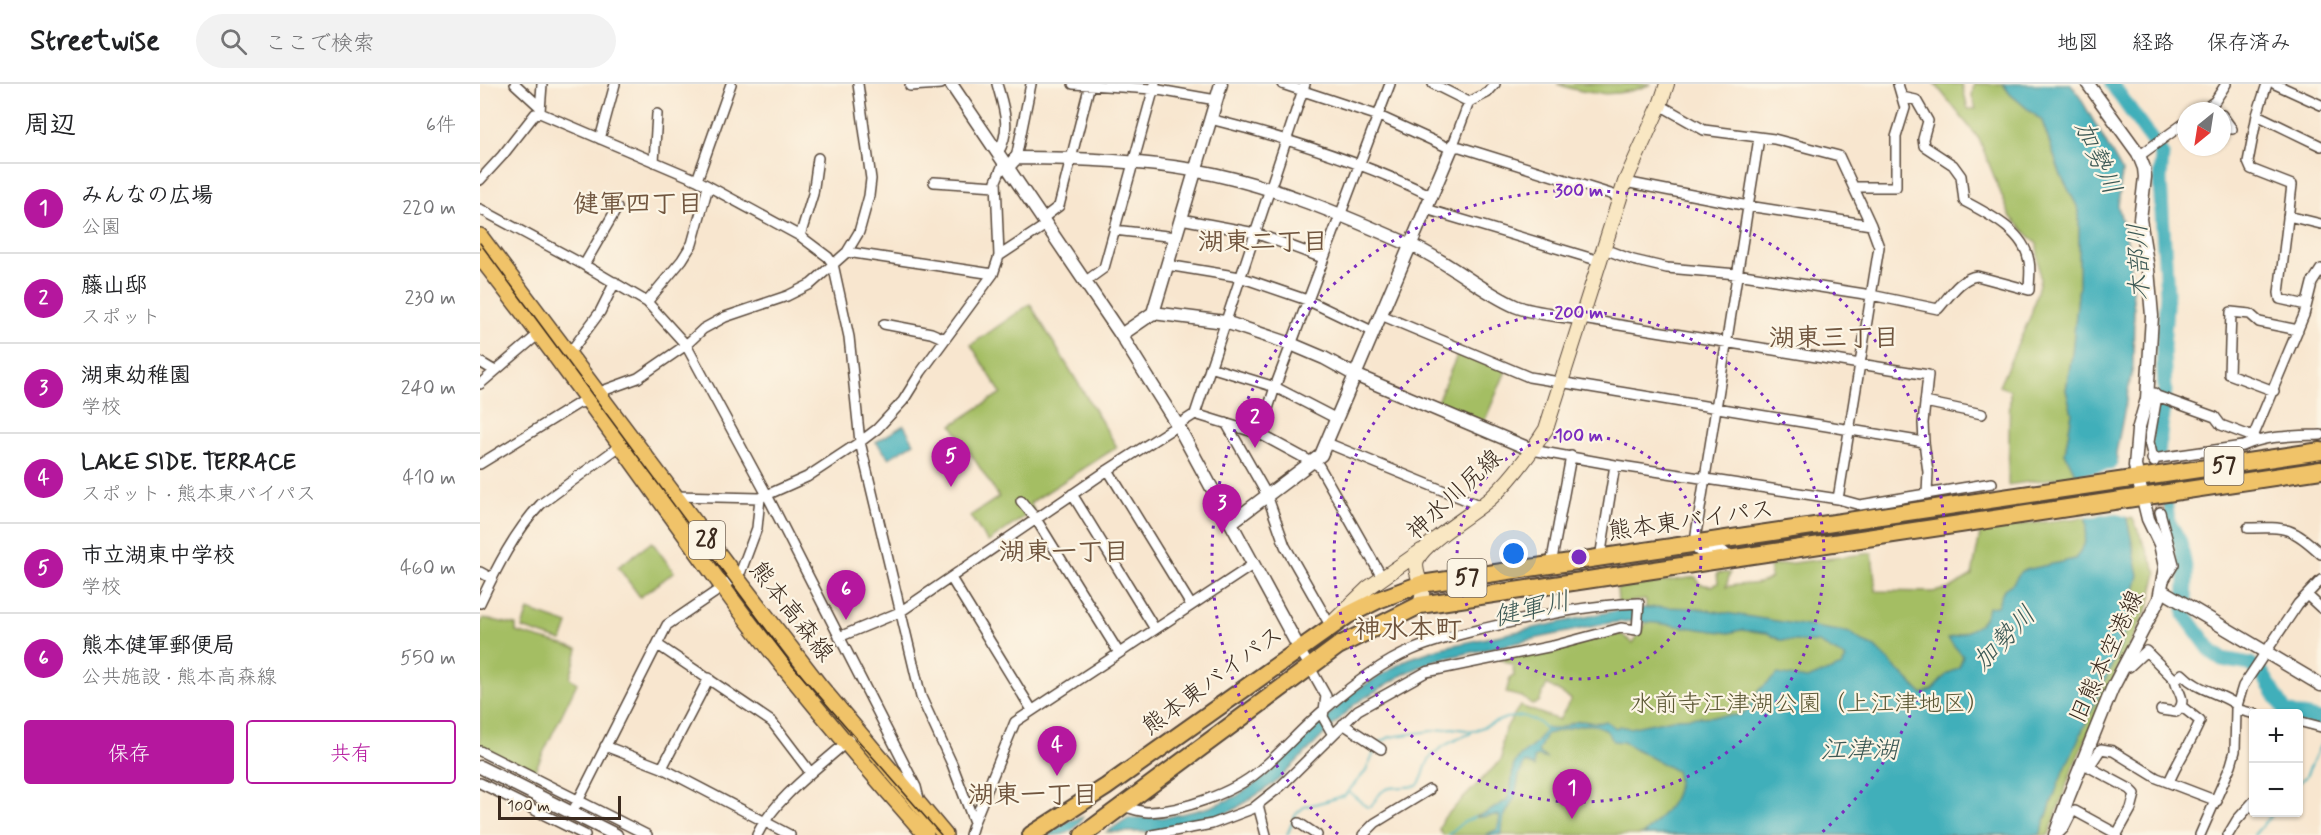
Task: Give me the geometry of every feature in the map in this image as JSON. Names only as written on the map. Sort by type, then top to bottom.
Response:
[{"type":"highway","name":"熊本東バイパス","points":[[1031,835],[1142,761],[1328,627],[1378,600],[1421,584],[1696,544],[1861,512],[1972,503],[2321,451]]},
{"type":"highway","name":"熊本東バイパス","points":[[1083,835],[1338,646],[1420,605],[2321,470]]},
{"type":"main road","name":"神水川尻線","points":[[1420,605],[1423,594],[1416,567],[1417,561],[1430,544],[1481,506],[1503,486],[1546,429],[1625,182],[1660,105],[1667,84]]},
{"type":"main road","name":"熊本高森線","points":[[480,236],[543,331],[625,442],[723,587],[846,742],[926,835]]},
{"type":"main road","name":"熊本高森線","points":[[481,261],[543,331],[568,355],[593,398]]},
{"type":"main road","name":"熊本高森線","points":[[625,442],[674,496],[858,732],[945,835]]},
{"type":"main road","points":[[1328,627],[1348,605],[1430,544]]},
{"type":"street","points":[[515,84],[540,110],[600,139],[697,180],[800,236],[828,257],[833,264],[849,337],[860,441],[921,697],[952,764],[974,822]]},
{"type":"street","points":[[480,180],[540,110],[542,84]]},
{"type":"street","points":[[600,139],[615,84]]},
{"type":"street","points":[[697,180],[731,84]]},
{"type":"street","points":[[480,464],[579,404],[638,378],[686,345],[703,329],[725,317],[787,296],[810,284],[847,252],[859,232],[869,196],[871,179],[858,84]]},
{"type":"street","points":[[910,86],[941,84]]},
{"type":"street","points":[[951,84],[1007,160],[1044,222],[1121,334],[1178,426],[1326,696],[1323,713],[1332,734]]},
{"type":"street","points":[[998,84],[1005,117],[1007,160]]},
{"type":"street","points":[[674,496],[763,497],[807,477],[860,441],[877,429],[903,401],[921,372],[993,274],[999,256],[996,186],[998,174],[1007,160],[1031,84]]},
{"type":"street","points":[[1073,84],[1154,87],[1216,100]]},
{"type":"street","points":[[999,256],[1044,222],[1059,206],[1090,84]]},
{"type":"street","points":[[1153,313],[1221,84]]},
{"type":"street","points":[[1282,84],[1304,87],[1378,116],[1447,147],[1453,146],[1620,197]]},
{"type":"street","points":[[1260,434],[1275,387],[1390,84]]},
{"type":"street","points":[[1433,84],[1469,102]]},
{"type":"street","points":[[1232,522],[1321,455],[1453,146],[1469,102],[1487,93],[1495,84]]},
{"type":"street","points":[[1855,188],[1896,187],[1896,137],[1905,108],[1898,84]]},
{"type":"street","name":"旧熊本空港線","points":[[2056,835],[2086,766],[2124,665],[2150,616],[2162,586],[2165,560],[2137,497],[2133,479],[2135,449],[2153,391],[2151,304],[2140,219],[2145,177],[2139,156],[2088,84]]},
{"type":"street","points":[[2213,102],[2226,84]]},
{"type":"street","points":[[2267,84],[2248,154],[2249,166],[2292,185],[2279,292],[2280,299],[2306,305]]},
{"type":"street","points":[[2275,84],[2321,105]]},
{"type":"street","points":[[1086,282],[1104,268],[1154,87]]},
{"type":"street","points":[[839,637],[900,612],[1072,494],[1195,414],[1304,87]]},
{"type":"street","points":[[1426,209],[1602,255],[1667,268],[1737,274],[1871,295],[1938,309],[1960,284],[1970,277],[1977,276],[2029,290],[2030,262],[2026,250],[2008,229],[1992,216],[1964,201],[1961,176],[1953,165],[1924,146],[1923,140],[1928,121],[1916,100],[1902,97]]},
{"type":"street","points":[[1660,105],[1704,130],[1793,143],[1839,156],[1855,188],[1879,247],[1838,500]]},
{"type":"street","points":[[654,162],[657,114]]},
{"type":"street","points":[[2257,115],[2321,146]]},
{"type":"street","points":[[1210,119],[1287,138],[1360,164],[1432,196]]},
{"type":"street","points":[[2139,156],[2177,129]]},
{"type":"street","points":[[1731,558],[1723,551],[1701,553],[1697,550],[1696,544],[1725,342],[1759,138]]},
{"type":"street","points":[[800,236],[813,194],[818,158]]},
{"type":"street","points":[[1007,160],[1072,158],[1133,162],[1195,171],[1269,189],[1340,215],[1410,246],[1519,307],[1928,375],[1923,423],[1928,494]]},
{"type":"street","points":[[934,182],[996,186]]},
{"type":"street","points":[[1625,182],[1748,206],[1871,225]]},
{"type":"street","points":[[647,302],[682,260],[692,244],[708,187]]},
{"type":"street","points":[[584,265],[617,208]]},
{"type":"street","points":[[480,209],[615,282],[647,302],[686,345],[763,497],[839,637],[916,787],[922,810]]},
{"type":"street","points":[[2288,216],[2321,224]]},
{"type":"street","points":[[1181,219],[1255,233],[1323,258]]},
{"type":"street","points":[[1114,230],[1176,237]]},
{"type":"street","points":[[847,252],[993,274]]},
{"type":"street","points":[[1167,265],[1240,277],[1308,300],[1374,332]]},
{"type":"street","points":[[2321,269],[2312,283],[2298,330],[2253,439],[2243,446],[2153,460],[2149,442],[2153,391],[2215,417],[2221,425],[2253,439],[2321,435]]},
{"type":"street","points":[[568,355],[600,312],[615,282]]},
{"type":"street","points":[[2274,391],[2229,374],[2231,312],[2250,314],[2259,322],[2298,330]]},
{"type":"street","points":[[1121,334],[1153,313],[1225,322],[1291,344],[1355,375],[1532,450],[1838,500],[1861,512],[1928,494],[1992,483]]},
{"type":"street","points":[[1381,315],[1529,377],[1924,442]]},
{"type":"street","points":[[884,324],[931,333],[945,339]]},
{"type":"street","points":[[480,384],[543,331]]},
{"type":"street","points":[[480,362],[495,371]]},
{"type":"street","points":[[1210,367],[1275,387],[1337,419]]},
{"type":"street","points":[[1925,402],[1982,414]]},
{"type":"street","points":[[1195,414],[1260,434],[1319,466],[1383,579]]},
{"type":"street","points":[[1226,423],[1267,495],[1276,526],[1285,546],[1328,627]]},
{"type":"street","points":[[480,603],[491,578],[529,516],[625,442]]},
{"type":"street","points":[[1327,443],[1481,506]]},
{"type":"street","points":[[1551,565],[1571,456]]},
{"type":"street","points":[[1600,558],[1615,465]]},
{"type":"street","points":[[1108,470],[1191,605]]},
{"type":"street","points":[[1072,494],[1155,629]]},
{"type":"street","points":[[572,813],[667,625],[736,577],[746,560],[755,535],[763,497]]},
{"type":"street","points":[[1021,501],[1036,519],[1119,653]]},
{"type":"street","points":[[2160,512],[2174,564],[2162,586],[2194,609],[2321,686]]},
{"type":"street","points":[[2248,528],[2282,528],[2292,531],[2301,536],[2321,555]]},
{"type":"street","points":[[970,835],[1015,722],[1254,564]]},
{"type":"street","points":[[480,572],[491,578]]},
{"type":"street","points":[[951,578],[1032,710]]},
{"type":"street","points":[[2201,835],[2217,801],[2235,751],[2237,707],[2243,686],[2268,652],[2298,604],[2321,580]]},
{"type":"street","points":[[2307,594],[2321,608]]},
{"type":"street","points":[[1122,806],[1146,812],[1170,810],[1204,800],[1235,786],[1257,773],[1350,688],[1411,650],[1451,637],[1531,617],[1639,603],[1637,630],[1621,628],[1552,646],[1426,672],[1358,710],[1281,786],[1258,805],[1212,824],[1152,835]]},
{"type":"street","points":[[658,645],[772,722],[810,772]]},
{"type":"street","points":[[2124,665],[2129,667],[2146,651],[2175,680],[2183,699],[2181,706],[2176,712],[2161,710]]},
{"type":"street","points":[[2175,680],[2182,674],[2192,684],[2206,692],[2225,697],[2237,707],[2249,712]]},
{"type":"street","points":[[662,768],[709,678]]},
{"type":"street","points":[[2169,782],[2179,758],[2190,745],[2200,722],[2181,706]]},
{"type":"street","points":[[2303,722],[2321,727]]},
{"type":"street","points":[[1343,724],[1381,748]]},
{"type":"street","points":[[757,835],[765,821],[810,772],[858,732]]},
{"type":"street","points":[[605,746],[662,768],[790,835]]},
{"type":"street","points":[[2056,835],[2064,828],[2072,812],[2075,811],[2118,834],[2131,809],[2135,794],[2130,789],[2086,766],[2101,749],[2113,751],[2157,778],[2217,801]]},
{"type":"street","points":[[480,751],[647,835]]},
{"type":"street","points":[[480,766],[572,813],[589,831]]},
{"type":"street","points":[[480,783],[589,831],[616,835]]},
{"type":"street","points":[[1363,835],[1375,823],[1429,790]]},
{"type":"street","points":[[1258,805],[1266,835]]},
{"type":"street","points":[[2229,835],[2237,820],[2249,806]]},
{"type":"street","points":[[1299,823],[1317,835]]},
{"type":"green space","points":[[1557,84],[1651,84],[1628,92],[1604,94],[1581,91]]},
{"type":"green space","points":[[1935,84],[1962,84],[1968,109],[1976,109],[1972,96],[1974,84],[2003,84],[2010,94],[2042,121],[2060,173],[2079,210],[2079,285],[2066,390],[2072,413],[2065,453],[2076,475],[2008,485],[2010,390],[1999,386],[2031,315],[2040,280],[2037,244],[2010,216],[1979,139]]},
{"type":"green space","points":[[1030,304],[1117,447],[1030,503],[1034,510],[988,542],[970,516],[999,497],[952,425],[1001,393],[971,345]]},
{"type":"green space","points":[[1459,351],[1506,371],[1482,427],[1435,406]]},
{"type":"green space","name":"水前寺江津湖公園（上江津地区）","points":[[2114,514],[2133,519],[2157,573],[2149,605],[2073,767],[2049,835],[1443,835],[1439,829],[1444,818],[1502,759],[1505,731],[1520,706],[1559,720],[1571,699],[1547,684],[1539,702],[1533,705],[1522,697],[1506,693],[1510,678],[1514,676],[1513,665],[1500,659],[1621,634],[1633,643],[1645,625],[1646,600],[1618,603],[1617,588],[1696,577],[1699,584],[1712,586],[1718,583],[1717,573],[1730,573],[1726,587],[1755,584],[1771,577],[1769,566],[1872,553],[1876,591],[1932,592],[1949,589],[1972,575],[1981,529]]},
{"type":"green space","points":[[652,542],[674,572],[640,597],[618,567]]},
{"type":"green space","points":[[528,610],[568,624],[562,641],[522,628]]},
{"type":"green space","points":[[483,618],[516,625],[516,632],[578,649],[570,678],[577,683],[533,774],[480,746],[480,625]]},
{"type":"water","name":"江津湖","points":[[2003,84],[2071,84],[2078,94],[2122,171],[2118,206],[2128,245],[2134,310],[2133,366],[2116,453],[2139,575],[2121,645],[2059,782],[2040,835],[1640,835],[1645,833],[1657,820],[1674,797],[1678,780],[1676,771],[1623,742],[1613,741],[1608,732],[1601,727],[1583,725],[1546,734],[1538,752],[1547,759],[1538,756],[1534,758],[1534,767],[1525,762],[1519,776],[1515,797],[1503,819],[1502,834],[1485,835],[1498,829],[1500,816],[1474,817],[1488,812],[1507,800],[1511,790],[1513,767],[1518,758],[1535,744],[1546,728],[1560,728],[1580,721],[1596,723],[1606,721],[1616,728],[1619,726],[1629,728],[1678,718],[1740,715],[1747,710],[1759,690],[1778,674],[1807,679],[1842,666],[1846,658],[1819,643],[1780,640],[1767,633],[1741,630],[1729,633],[1631,621],[1609,623],[1436,660],[1406,673],[1356,703],[1275,783],[1232,811],[1203,821],[1157,832],[1107,832],[1128,818],[1168,817],[1210,807],[1235,797],[1263,778],[1353,692],[1408,659],[1440,648],[1618,610],[1660,607],[1695,608],[1851,633],[1875,647],[1922,694],[1932,690],[1947,674],[1959,667],[1963,656],[1948,639],[1979,624],[1988,607],[1997,606],[2004,589],[2013,583],[2021,571],[2075,559],[2084,545],[2087,524],[2076,475],[2065,453],[2072,413],[2066,390],[2079,285],[2079,210],[2060,173],[2042,121],[2010,94]]},
{"type":"water","points":[[904,425],[914,443],[889,458],[876,442]]},
{"type":"water","points":[[1083,817],[1068,833],[1045,835],[1068,821]]},
{"type":"pier","points":[[2120,460],[2130,518],[2115,513],[2082,518],[2073,476],[2113,470]]},
{"type":"waterway","name":"木部川","points":[[2112,84],[2162,155],[2160,180],[2167,293],[2163,347],[2165,390],[2158,453]]},
{"type":"waterway","name":"木部川","points":[[2166,507],[2168,521],[2180,542],[2186,572],[2185,615],[2212,652],[2222,659],[2250,664],[2262,673],[2284,709]]},
{"type":"waterway","points":[[1379,743],[1390,737],[1452,728],[1473,731],[1506,718],[1523,716],[1538,722],[1546,729]]},
{"type":"waterway","name":"木部川","points":[[2303,716],[2321,720]]},
{"type":"waterway","points":[[1348,791],[1367,807],[1371,807],[1385,790],[1417,786],[1434,753],[1471,733]]},
{"type":"waterway","points":[[2303,779],[2321,744]]},
{"type":"waterway","points":[[1287,835],[1296,814],[1304,807],[1344,796],[1366,771],[1376,748]]},
{"type":"waterway","points":[[1448,835],[1462,823],[1475,817]]},
{"type":"waterway","points":[[2254,835],[2270,817]]},
{"type":"tunnel","points":[[2155,473],[2160,512]]},
{"type":"tram line","points":[[480,243],[793,666],[941,835]]},
{"type":"place","name":"藤山邸","points":[[1255,448]]},
{"type":"place","name":"市立湖東中学校","points":[[951,487]]},
{"type":"place","name":"湖東幼稚園","points":[[1222,534]]},
{"type":"place","name":"熊本健軍郵便局","points":[[846,620]]},
{"type":"place","name":"LAKE SIDE. TERRACE","points":[[1057,776]]},
{"type":"place","name":"みんなの広場","points":[[1572,819]]},
{"type":"district","name":"健軍四丁目","points":[[638,205]]},
{"type":"district","name":"湖東二丁目","points":[[1263,243]]},
{"type":"district","name":"湖東三丁目","points":[[1834,339]]},
{"type":"district","name":"湖東一丁目","points":[[1064,553]]},
{"type":"district","name":"神水本町","points":[[1408,630]]},
{"type":"district","name":"湖東一丁目","points":[[1033,796]]},
{"type":"water label","name":"加勢川","points":[[2097,158]]},
{"type":"water label","name":"健軍川","points":[[1532,610]]},
{"type":"water label","name":"加勢川","points":[[2005,639]]}]
